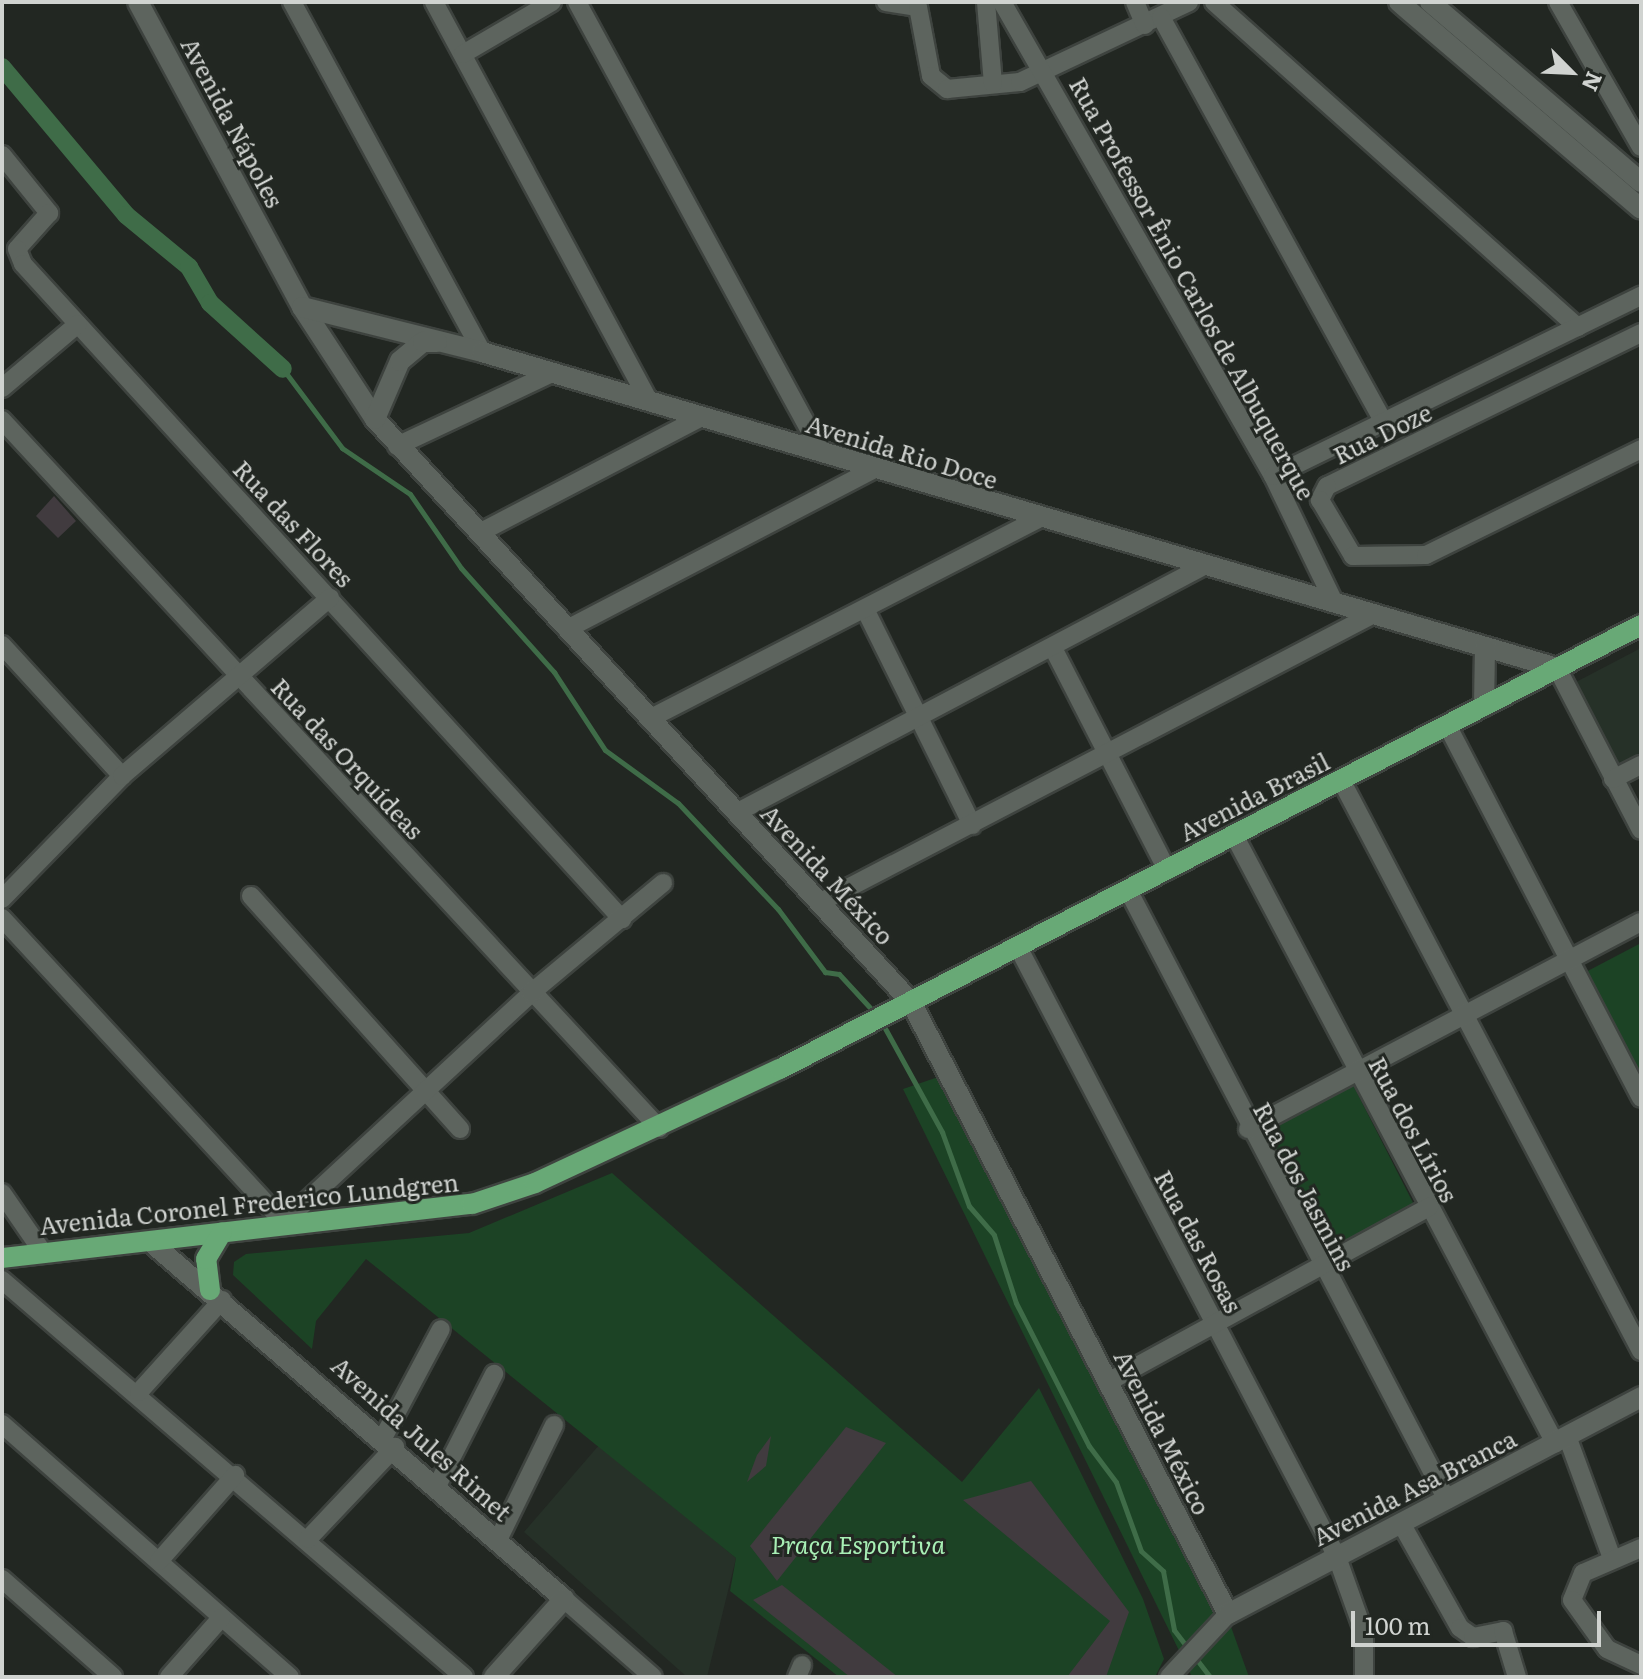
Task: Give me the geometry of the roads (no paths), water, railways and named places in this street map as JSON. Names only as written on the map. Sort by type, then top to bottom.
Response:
[{"type":"main road","name":"Avenida Brasil","points":[[892,1012],[1641,625]]},
{"type":"main road","name":"Avenida Coronel Frederico Lundgren","points":[[2,1258],[42,1251],[152,1243],[284,1222],[472,1204],[659,1128],[892,1012]]},
{"type":"main road","points":[[216,1295],[206,1259],[222,1232]]},
{"type":"street","name":"Avenida Nápoles","points":[[138,2],[281,268]]},
{"type":"street","points":[[292,2],[482,352]]},
{"type":"street","points":[[434,2],[649,401]]},
{"type":"street","points":[[463,54],[552,2]]},
{"type":"street","points":[[577,2],[822,453]]},
{"type":"street","points":[[886,2],[918,7],[931,76],[947,89],[993,84],[1046,72],[1189,2]]},
{"type":"street","points":[[986,2],[993,84]]},
{"type":"street","name":"Rua Professor Ênio Carlos de Albuquerque","points":[[1002,2],[1046,72],[1273,476],[1334,602]]},
{"type":"street","points":[[1135,2],[1153,21],[1383,421]]},
{"type":"street","points":[[1214,2],[1578,327]]},
{"type":"street","points":[[1558,2],[1641,147]]},
{"type":"street","points":[[1418,5],[1640,179]]},
{"type":"street","points":[[1418,5],[1641,209]]},
{"type":"street","name":"Rua das Flores","points":[[2,155],[49,213],[18,255],[622,919]]},
{"type":"street","name":"Avenida México","points":[[281,268],[302,307],[375,419],[397,446],[911,1002],[1223,1605]]},
{"type":"street","name":"Rua Doze","points":[[1273,476],[1641,296]]},
{"type":"street","name":"Avenida Rio Doce","points":[[302,307],[482,352],[1200,568],[1334,602],[1557,668]]},
{"type":"street","points":[[2,388],[78,324]]},
{"type":"street","name":"Rua Doze","points":[[1641,333],[1327,486],[1320,500],[1353,556],[1426,555],[1641,449]]},
{"type":"street","points":[[375,419],[400,361],[423,342],[443,342]]},
{"type":"street","points":[[397,446],[552,373]]},
{"type":"street","points":[[479,533],[702,417]]},
{"type":"street","name":"Rua das Orquídeas","points":[[2,420],[659,1128]]},
{"type":"street","points":[[567,629],[873,470]]},
{"type":"street","points":[[649,719],[866,611],[1037,520]]},
{"type":"street","points":[[736,813],[1200,568]]},
{"type":"street","points":[[2,899],[122,776],[330,598]]},
{"type":"street","points":[[866,611],[972,825]]},
{"type":"street","points":[[819,903],[1113,754],[1374,614]]},
{"type":"street","points":[[2,645],[122,776]]},
{"type":"street","points":[[1484,706],[1485,647]]},
{"type":"street","points":[[1053,648],[1113,754],[1167,870]]},
{"type":"street","points":[[1557,668],[1641,830]]},
{"type":"street","points":[[1447,725],[1641,1097]]},
{"type":"street","points":[[1613,779],[1641,765]]},
{"type":"street","points":[[1341,780],[1462,1017],[1641,1351]]},
{"type":"street","name":"Rua dos Lírios","points":[[1234,835],[1429,1207],[1561,1440],[1612,1558]]},
{"type":"street","points":[[2,918],[284,1222],[531,993],[663,883]]},
{"type":"street","name":"Rua dos Jasmins","points":[[1128,890],[1248,1129],[1447,1500]]},
{"type":"street","points":[[251,896],[460,1129]]},
{"type":"street","points":[[1248,1129],[1358,1074],[1641,922]]},
{"type":"street","name":"Rua das Rosas","points":[[1018,947],[1337,1557],[1364,1633],[1364,1677]]},
{"type":"street","points":[[2,1193],[42,1251]]},
{"type":"street","points":[[1108,1382],[1322,1270],[1429,1207]]},
{"type":"street","name":"Avenida Jules Rimet","points":[[152,1243],[389,1442],[653,1677]]},
{"type":"street","points":[[2,1280],[139,1392],[464,1677]]},
{"type":"street","points":[[139,1392],[216,1295]]},
{"type":"street","points":[[308,1539],[389,1442],[441,1329]]},
{"type":"street","points":[[437,1486],[494,1374]]},
{"type":"street","name":"Avenida Asa Branca","points":[[1223,1605],[1337,1557],[1641,1397]]},
{"type":"street","points":[[2,1424],[290,1677]]},
{"type":"street","points":[[498,1540],[554,1425]]},
{"type":"street","points":[[159,1561],[235,1475]]},
{"type":"street","points":[[1401,1523],[1460,1628],[1473,1637],[1503,1631],[1517,1677]]},
{"type":"street","points":[[1641,1548],[1612,1558],[1575,1579],[1572,1600],[1607,1649],[1641,1665]]},
{"type":"street","points":[[2,1579],[113,1677]]},
{"type":"street","points":[[494,1677],[564,1599]]},
{"type":"street","points":[[1172,1671],[1223,1605]]},
{"type":"street","points":[[169,1677],[221,1618]]},
{"type":"waterway","points":[[2,67],[126,215],[189,267],[210,303],[283,369]]},
{"type":"waterway","points":[[283,369],[342,448],[410,494],[461,568],[554,672],[605,750],[678,803],[778,909],[825,972],[839,974],[875,1013]]},
{"type":"waterway","points":[[881,1021],[942,1132],[969,1206],[994,1235],[1016,1303],[1089,1446],[1116,1482],[1141,1551],[1163,1571],[1174,1630],[1210,1677]]},
{"type":"park label","name":"Praça Esportiva","points":[[858,1544]]}]
